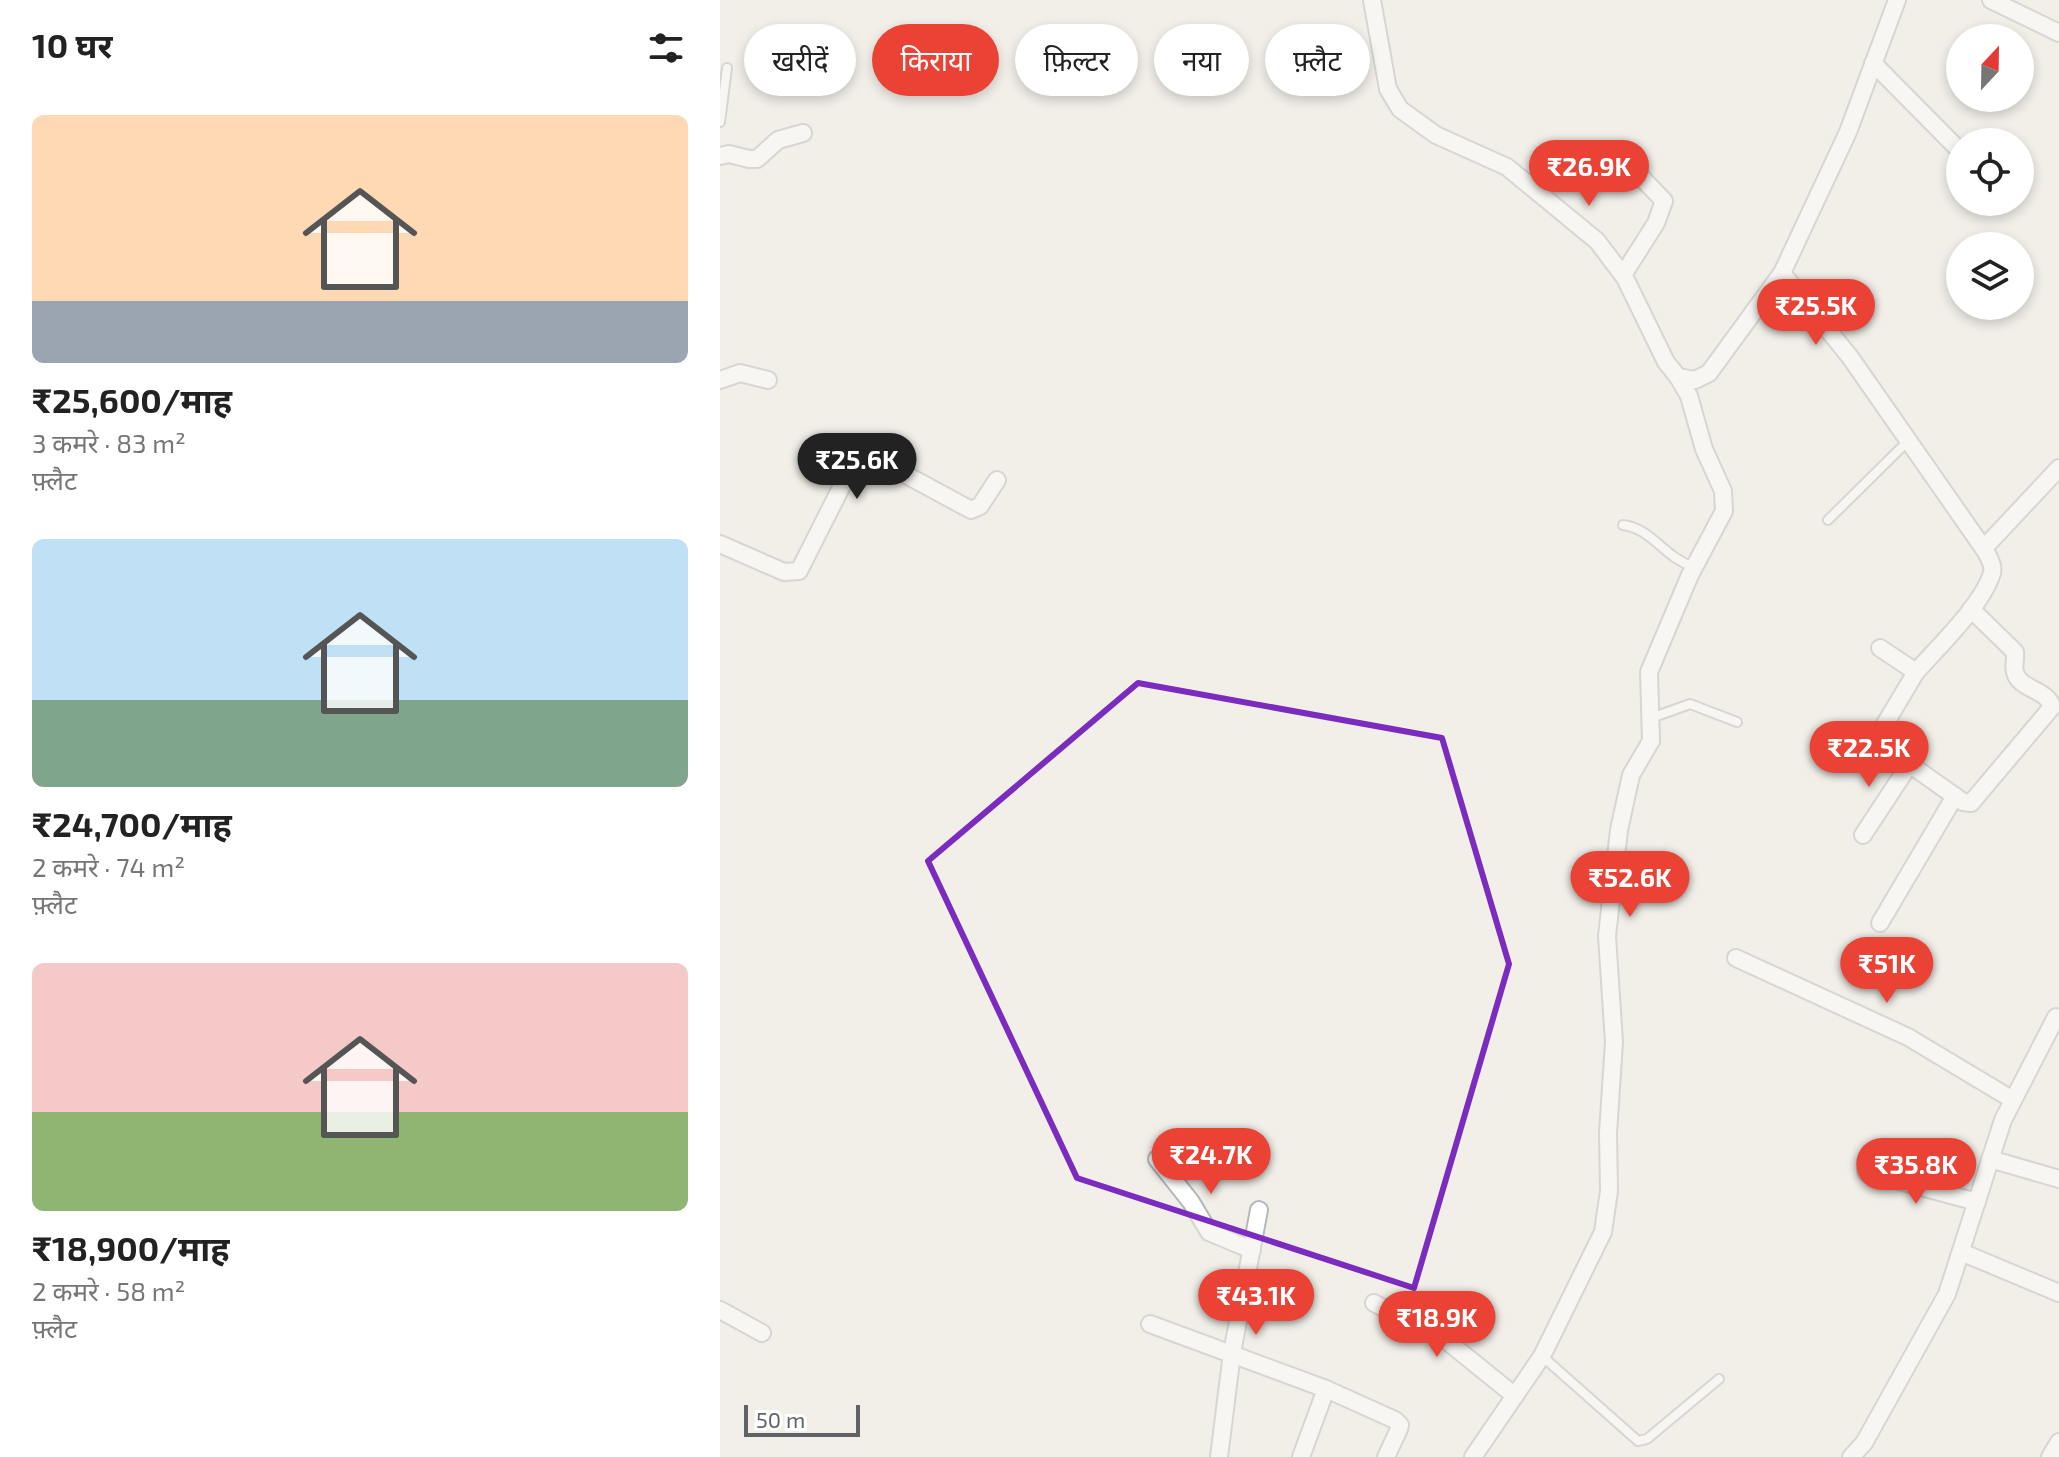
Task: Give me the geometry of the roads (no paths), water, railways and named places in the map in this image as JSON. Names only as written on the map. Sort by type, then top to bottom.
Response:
[{"type":"street","points":[[1372,0],[1388,89],[1400,109],[1436,135],[1507,167],[1597,241],[1623,275],[1666,362],[1689,396],[1724,503],[1720,520],[1695,567],[1649,672],[1651,741],[1631,775],[1622,812],[1607,936],[1614,1042],[1607,1217],[1603,1232],[1542,1356],[1473,1457]]},
{"type":"street","points":[[1678,377],[1695,380],[1709,373],[1782,273],[1828,179],[1897,0]]},
{"type":"street","points":[[1991,0],[2059,33]]},
{"type":"street","points":[[1873,63],[1946,137]]},
{"type":"street","points":[[720,156],[731,154],[757,159],[778,140],[803,133]]},
{"type":"street","points":[[1621,156],[1664,201],[1656,223],[1623,275]]},
{"type":"street","points":[[1782,273],[1850,357],[1992,563],[1991,577],[1971,609],[1916,672],[1877,738],[1880,745],[1955,796],[1971,803],[2052,707],[2051,700],[2018,677],[2014,668],[2015,652],[1971,609]]},
{"type":"street","points":[[720,380],[735,373],[768,380]]},
{"type":"street","points":[[720,544],[784,572],[799,571],[862,451],[971,510],[980,506],[997,480]]},
{"type":"street","points":[[1984,548],[2059,468]]},
{"type":"street","points":[[1880,648],[1916,672]]},
{"type":"street","points":[[1863,835],[1909,765]]},
{"type":"street","points":[[1880,923],[1955,796]]},
{"type":"street","points":[[1736,958],[1908,1037],[2013,1100]]},
{"type":"street","points":[[1851,1457],[1864,1443],[1940,1306],[1961,1252],[2003,1120],[2056,1017]]},
{"type":"street","points":[[1157,1159],[1191,1202],[1209,1232],[1252,1250]]},
{"type":"street","points":[[1990,1159],[2059,1179]]},
{"type":"street","points":[[1866,1172],[1977,1202]]},
{"type":"street","points":[[1219,1457],[1232,1353],[1259,1210]]},
{"type":"street","points":[[1961,1252],[2059,1293]]},
{"type":"street","points":[[1374,1303],[1447,1341],[1515,1396]]},
{"type":"street","points":[[720,1310],[762,1333]]},
{"type":"street","points":[[1150,1324],[1326,1389],[1399,1422],[1399,1429],[1386,1457]]},
{"type":"street","points":[[1301,1457],[1326,1389]]},
{"type":"street","points":[[2050,1457],[2059,1442]]},
{"type":"lane","points":[[720,122],[727,68]]},
{"type":"lane","points":[[1828,520],[1909,440]]},
{"type":"lane","points":[[1623,525],[1640,529],[1672,558],[1695,567]]},
{"type":"lane","points":[[1651,718],[1690,704],[1737,722]]},
{"type":"lane","points":[[1542,1356],[1638,1441],[1647,1439],[1719,1379]]}]
